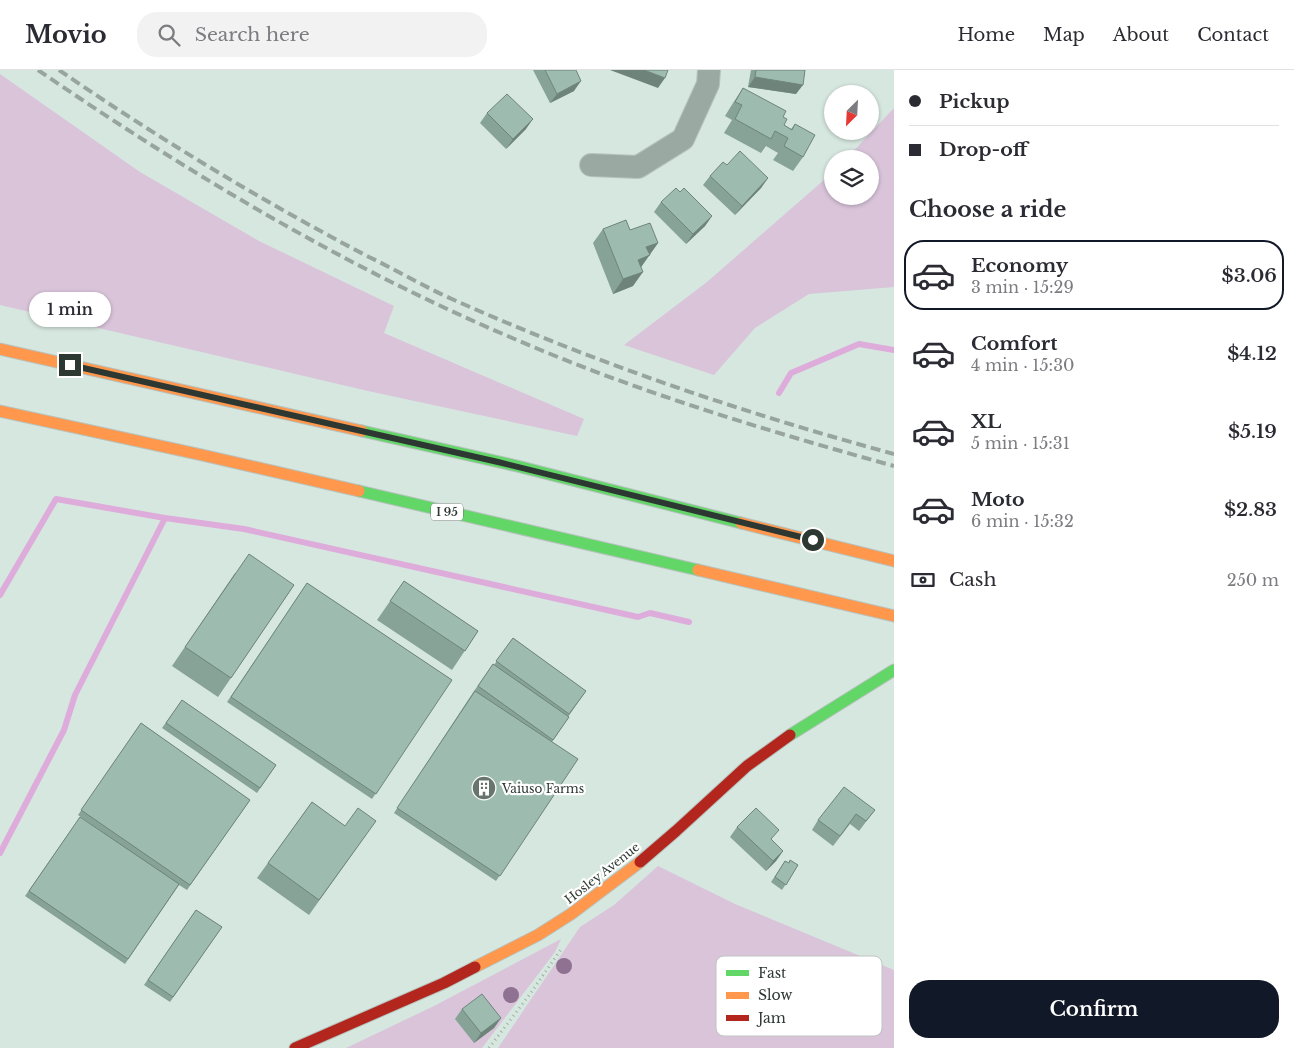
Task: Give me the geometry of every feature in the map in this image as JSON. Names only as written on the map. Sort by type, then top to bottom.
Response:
[{"type":"main road","points":[[0,349],[507,464],[894,561]]},
{"type":"main road","name":"I 95","points":[[0,411],[211,457],[894,616]]},
{"type":"main road","name":"Hosley Avenue","points":[[295,1048],[444,983],[538,935],[572,914],[638,863],[747,766],[778,742],[894,670]]},
{"type":"street","points":[[592,165],[638,167],[682,139],[708,84],[709,70]]},
{"type":"path","points":[[489,1048],[535,988],[562,948],[572,914]]},
{"type":"shaded area","points":[[0,74],[140,172],[259,241],[394,306],[384,333],[584,419],[577,436],[368,391],[0,305]]},
{"type":"shaded area","points":[[894,108],[894,287],[809,294],[755,328],[714,375],[624,345],[707,282],[824,180],[824,205],[879,205],[879,150],[854,150],[864,140],[879,140],[879,124]]},
{"type":"shaded area","points":[[658,866],[735,904],[860,956],[716,956],[716,1036],[882,1036],[882,965],[894,970],[894,1048],[498,1048],[580,927],[614,905]]},
{"type":"shaded area","points":[[561,939],[555,952],[482,1048],[346,1048],[434,1006]]},
{"type":"building","points":[[545,70],[576,70],[581,81],[557,94]]},
{"type":"building","points":[[644,70],[668,70],[665,78]]},
{"type":"building","points":[[756,70],[805,70],[803,85],[755,77]]},
{"type":"building","points":[[743,88],[786,111],[783,117],[787,119],[784,125],[792,130],[795,124],[815,135],[803,157],[784,146],[788,138],[775,131],[771,139],[735,119],[742,105],[735,102]]},
{"type":"building","points":[[507,94],[533,119],[513,139],[487,113]]},
{"type":"building","points":[[740,151],[768,178],[742,206],[710,176],[723,162],[727,165]]},
{"type":"building","points":[[676,188],[680,192],[684,188],[712,216],[693,234],[661,202]]},
{"type":"building","points":[[626,220],[630,230],[650,223],[658,243],[646,247],[650,255],[638,260],[643,272],[623,279],[603,229]]},
{"type":"building","points":[[249,554],[294,585],[231,678],[185,647]]},
{"type":"building","points":[[404,581],[478,631],[465,651],[390,601]]},
{"type":"building","points":[[307,583],[452,680],[376,794],[231,697]]},
{"type":"building","points":[[513,638],[586,691],[569,714],[496,661]]},
{"type":"building","points":[[493,664],[569,717],[553,740],[478,686]]},
{"type":"building","name":"Vaiuso Farms","points":[[475,691],[578,759],[500,876],[397,808]]},
{"type":"building","points":[[182,700],[276,765],[260,788],[166,723]]},
{"type":"building","points":[[141,723],[250,800],[190,885],[81,810]]},
{"type":"building","points":[[844,787],[875,810],[866,821],[856,814],[840,836],[818,820]]},
{"type":"building","points":[[312,802],[345,826],[358,808],[376,821],[319,900],[268,863]]},
{"type":"building","points":[[756,808],[779,830],[771,839],[783,851],[773,861],[737,827]]},
{"type":"building","points":[[80,817],[179,884],[128,959],[29,891]]},
{"type":"building","points":[[790,860],[798,865],[786,885],[775,877],[785,861],[789,863]]},
{"type":"building","points":[[196,910],[222,927],[173,997],[148,980]]},
{"type":"building","points":[[482,994],[501,1018],[481,1033],[462,1009]]},
{"type":"waterway","points":[[779,393],[791,373],[859,344],[894,350]]},
{"type":"waterway","points":[[0,595],[56,499],[165,518]]},
{"type":"waterway","points":[[0,853],[64,730],[75,695],[165,518],[244,529],[638,617],[650,613],[689,622]]},
{"type":"railway","points":[[38,70],[151,145],[267,215],[387,280],[448,309],[557,357],[652,392],[748,424],[894,466]]},
{"type":"railway","points":[[59,70],[134,120],[250,191],[329,236],[443,295],[553,342],[666,384],[779,421],[894,454]]},
{"type":"traffic: fast","points":[[362,431],[517,466],[741,523]]},
{"type":"traffic: fast","points":[[359,491],[698,570]]},
{"type":"traffic: fast","points":[[790,735],[894,670]]},
{"type":"traffic: slow","points":[[0,349],[362,431]]},
{"type":"traffic: slow","points":[[0,411],[359,491]]},
{"type":"traffic: slow","points":[[741,523],[894,561]]},
{"type":"traffic: slow","points":[[698,570],[894,616]]},
{"type":"traffic: slow","points":[[475,967],[538,935],[571,914],[640,862]]},
{"type":"traffic: jam","points":[[640,862],[747,766],[790,735]]},
{"type":"traffic: jam","points":[[295,1048],[444,983],[475,967]]},
{"type":"place","name":"Vaiuso Farms","points":[[484,788]]},
{"type":"route","points":[[70,365],[498,462],[813,540]]}]
